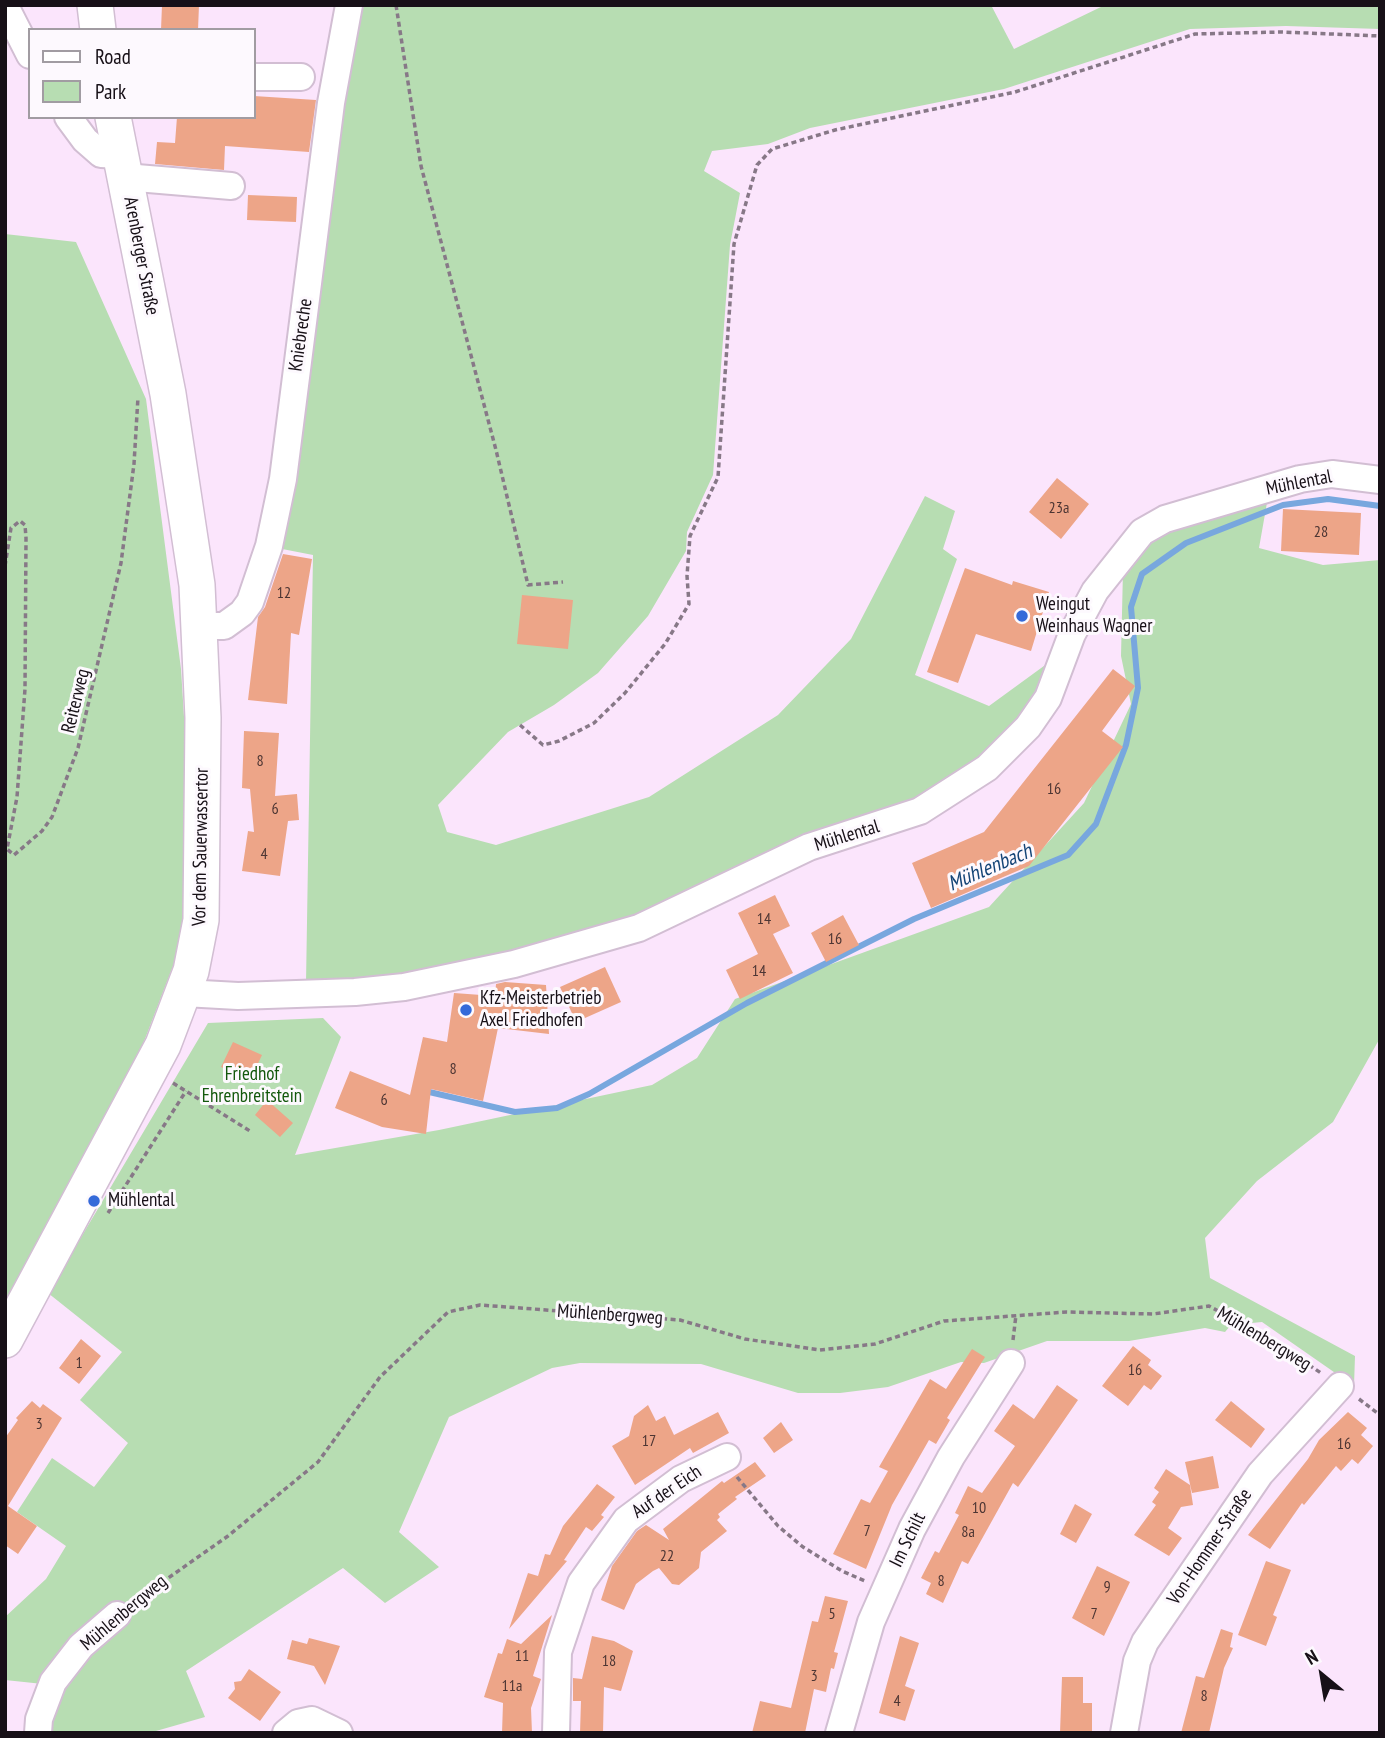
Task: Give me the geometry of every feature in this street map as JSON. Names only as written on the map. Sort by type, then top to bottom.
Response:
[{"type":"main road","points":[[95,5],[98,28]]},
{"type":"main road","name":"Arenberger Straße","points":[[113,119],[123,166],[153,394]]},
{"type":"main road","name":"Vor dem Sauerwassertor","points":[[5,1340],[148,1076],[184,993],[198,942],[203,886],[204,718],[200,626],[191,534],[153,394]]},
{"type":"street","name":"Kniebreche","points":[[200,626],[224,626],[242,613],[250,602],[269,546],[283,479],[331,103],[349,5]]},
{"type":"street","points":[[5,6],[28,51]]},
{"type":"street","points":[[256,77],[300,78]]},
{"type":"street","points":[[69,119],[85,140],[101,154],[123,166],[231,186]]},
{"type":"street","name":"Mühlental","points":[[184,993],[299,996],[380,990],[551,956],[660,920],[809,847],[920,811],[987,768],[1028,727],[1048,698],[1072,634],[1095,591],[1142,533],[1178,514],[1300,479],[1332,474],[1380,480]]},
{"type":"street","name":"Im Schilt","points":[[839,1733],[855,1671],[884,1589],[951,1457],[1011,1363]]},
{"type":"street","name":"Von-Hommer-Straße","points":[[1124,1733],[1137,1661],[1145,1642],[1260,1474],[1340,1386]]},
{"type":"street","name":"Auf der Eich","points":[[555,1733],[558,1652],[581,1583],[626,1520],[681,1479],[727,1457]]},
{"type":"street","name":"Mühlenbergweg","points":[[38,1733],[39,1719],[53,1682],[81,1646],[117,1615]]},
{"type":"street","points":[[286,1733],[298,1723],[312,1720],[338,1733]]},
{"type":"path","points":[[396,5],[421,166],[496,450],[528,585],[563,582]]},
{"type":"path","points":[[520,725],[543,745],[559,741],[594,723],[625,693],[665,644],[689,604],[687,576],[690,536],[718,477],[734,244],[757,165],[772,149],[835,130],[1015,92],[1195,34],[1282,32],[1380,36]]},
{"type":"path","name":"Reiterweg","points":[[5,566],[11,528],[20,521],[25,525],[26,551],[25,689],[17,797],[7,849],[14,855],[42,831],[52,817],[78,748],[121,563],[134,464],[153,394]]},
{"type":"path","points":[[148,1076],[172,1082],[250,1131]]},
{"type":"path","points":[[104,1218],[186,1091]]},
{"type":"path","name":"Mühlenbergweg","points":[[117,1615],[228,1536],[318,1462],[380,1377],[448,1312],[480,1305],[680,1320],[745,1339],[820,1350],[875,1344],[944,1321],[1067,1312],[1153,1314],[1209,1306],[1273,1341],[1340,1386]]},
{"type":"path","points":[[727,1457],[749,1494],[803,1548],[842,1571],[884,1589]]},
{"type":"green space","points":[[356,5],[991,5],[1014,49],[1105,5],[1380,5],[1380,29],[1286,26],[1190,29],[1004,89],[810,128],[768,144],[712,151],[704,171],[740,193],[730,245],[713,475],[687,532],[686,551],[648,616],[598,673],[554,705],[508,732],[438,805],[447,832],[496,845],[649,797],[778,715],[851,639],[925,496],[955,511],[943,549],[957,559],[915,675],[989,706],[1048,663],[1041,682],[1013,726],[962,772],[931,792],[609,929],[437,970],[373,979],[306,983],[313,555],[272,547]]},
{"type":"green space","points":[[5,234],[76,242],[146,399],[181,669],[194,876],[175,961],[145,1039],[113,1111],[5,1307]]},
{"type":"green space","name":"Friedhof Ehrenbreitstein","points":[[1268,497],[1259,548],[1323,565],[1380,560],[1380,1038],[1333,1122],[1257,1181],[1205,1238],[1210,1278],[1355,1356],[1354,1386],[1262,1322],[1231,1325],[1225,1332],[1205,1328],[1129,1341],[1047,1341],[984,1363],[961,1362],[888,1387],[840,1393],[798,1393],[701,1364],[580,1363],[552,1368],[449,1417],[399,1532],[439,1567],[385,1603],[343,1568],[186,1671],[205,1717],[149,1733],[45,1733],[43,1684],[5,1680],[5,1617],[46,1579],[66,1546],[17,1512],[52,1458],[94,1487],[128,1443],[80,1400],[122,1352],[48,1293],[208,1023],[323,1018],[341,1037],[295,1155],[439,1130],[652,1085],[697,1058],[735,999],[989,907],[1084,803],[1131,704],[1121,656],[1123,570],[1153,537]]},
{"type":"building","points":[[162,5],[199,5],[198,28],[161,28]]},
{"type":"building","points":[[256,96],[316,100],[309,152],[225,146],[224,170],[155,164],[157,142],[175,143],[177,119],[256,119]]},
{"type":"building","points":[[248,195],[297,197],[296,222],[247,220]]},
{"type":"building","points":[[1057,478],[1089,504],[1061,539],[1029,512]]},
{"type":"building","points":[[1283,509],[1361,513],[1359,555],[1281,551]]},
{"type":"building","points":[[283,554],[312,559],[299,635],[291,633],[287,704],[248,700],[258,617],[265,607]]},
{"type":"building","points":[[965,568],[1012,585],[1013,581],[1049,592],[1031,651],[976,634],[958,683],[927,672]]},
{"type":"building","points":[[522,595],[573,600],[568,649],[517,644]]},
{"type":"building","points":[[1113,669],[1135,686],[1102,731],[1123,747],[1029,866],[931,908],[912,863],[984,832]]},
{"type":"building","points":[[244,731],[279,733],[275,796],[297,794],[299,820],[288,821],[280,876],[242,871],[248,831],[254,832],[250,789],[242,788]]},
{"type":"building","points":[[775,895],[790,926],[773,934],[793,973],[740,999],[726,970],[758,954],[738,913]]},
{"type":"building","points":[[843,915],[859,945],[826,962],[811,933]]},
{"type":"building","points":[[605,967],[621,1002],[576,1022],[560,987]]},
{"type":"building","points":[[505,982],[546,985],[549,1034],[498,1028],[483,1101],[431,1089],[426,1134],[382,1127],[335,1108],[350,1071],[410,1095],[423,1037],[447,1042],[454,993],[495,996],[496,984]]},
{"type":"building","points":[[233,1042],[262,1055],[250,1080],[221,1067]]},
{"type":"building","points":[[267,1100],[293,1123],[280,1137],[255,1115]]},
{"type":"building","points":[[81,1339],[101,1356],[79,1384],[59,1368]]},
{"type":"building","points":[[1133,1346],[1151,1360],[1148,1365],[1162,1376],[1151,1390],[1144,1385],[1128,1406],[1102,1386]]},
{"type":"building","points":[[972,1349],[985,1357],[947,1418],[950,1420],[936,1444],[929,1440],[892,1505],[866,1569],[833,1554],[861,1499],[870,1503],[888,1471],[879,1467],[930,1379],[946,1389]]},
{"type":"building","points":[[1057,1385],[1078,1400],[1018,1487],[1013,1483],[968,1564],[962,1561],[943,1603],[926,1594],[931,1583],[921,1578],[935,1551],[939,1553],[959,1515],[955,1513],[968,1486],[982,1493],[1015,1446],[994,1431],[1013,1404],[1034,1419]]},
{"type":"building","points":[[32,1401],[40,1408],[43,1404],[62,1418],[8,1506],[37,1526],[18,1554],[5,1545],[5,1438],[18,1420],[16,1418]]},
{"type":"building","points":[[1231,1401],[1265,1429],[1251,1448],[1215,1420]]},
{"type":"building","points":[[648,1405],[656,1421],[665,1416],[674,1435],[718,1412],[729,1433],[693,1453],[690,1448],[635,1485],[612,1446],[629,1436],[634,1416]]},
{"type":"building","points":[[1348,1412],[1367,1428],[1361,1435],[1373,1446],[1358,1464],[1352,1459],[1341,1471],[1336,1466],[1304,1505],[1302,1503],[1270,1549],[1248,1535],[1308,1459],[1319,1440]]},
{"type":"building","points":[[781,1422],[793,1440],[774,1453],[763,1438]]},
{"type":"building","points":[[1213,1456],[1219,1488],[1192,1493],[1185,1462]]},
{"type":"building","points":[[755,1462],[766,1476],[735,1497],[737,1499],[718,1514],[720,1517],[717,1520],[727,1531],[701,1552],[699,1568],[679,1585],[672,1584],[659,1568],[653,1571],[636,1584],[624,1610],[601,1600],[612,1566],[637,1531],[646,1525],[669,1540],[663,1529],[722,1481],[724,1483]]},
{"type":"building","points":[[1166,1469],[1190,1485],[1193,1505],[1181,1507],[1168,1528],[1182,1538],[1169,1556],[1134,1535],[1156,1505],[1152,1502],[1159,1492],[1154,1488]]},
{"type":"building","points":[[597,1484],[615,1497],[601,1515],[604,1517],[592,1531],[586,1527],[564,1560],[567,1561],[509,1629],[528,1573],[538,1576],[545,1554],[550,1555],[563,1526]]},
{"type":"building","points":[[1075,1504],[1092,1514],[1076,1543],[1060,1534]]},
{"type":"building","points":[[1266,1561],[1291,1570],[1273,1615],[1277,1617],[1266,1646],[1238,1635]]},
{"type":"building","points":[[1097,1566],[1130,1582],[1104,1636],[1072,1618]]},
{"type":"building","points":[[825,1596],[848,1601],[834,1652],[838,1653],[834,1669],[831,1668],[826,1692],[814,1689],[805,1733],[752,1733],[760,1701],[791,1708],[812,1621],[818,1622]]},
{"type":"building","points":[[552,1615],[533,1676],[541,1679],[531,1708],[532,1733],[502,1733],[503,1703],[484,1697],[498,1653],[502,1654],[507,1639],[521,1644]]},
{"type":"building","points":[[1221,1629],[1233,1633],[1230,1647],[1233,1648],[1224,1668],[1209,1733],[1181,1733],[1196,1676],[1204,1678]]},
{"type":"building","points":[[592,1636],[614,1641],[633,1651],[621,1691],[604,1687],[603,1733],[580,1733],[581,1701],[573,1701],[573,1678],[582,1679]]},
{"type":"building","points":[[900,1636],[919,1643],[905,1686],[915,1690],[905,1721],[879,1713]]},
{"type":"building","points":[[309,1638],[340,1646],[325,1685],[314,1666],[287,1659],[292,1640],[307,1644]]},
{"type":"building","points":[[249,1669],[281,1692],[260,1721],[228,1698],[235,1689],[234,1682],[241,1681]]},
{"type":"building","points":[[1062,1677],[1083,1677],[1083,1703],[1092,1703],[1092,1733],[1060,1733]]},
{"type":"waterway","name":"Mühlenbach","points":[[425,1091],[515,1112],[557,1108],[589,1094],[747,1003],[914,919],[1068,855],[1096,824],[1126,745],[1138,688],[1131,607],[1142,574],[1186,543],[1283,505],[1328,499],[1380,506]]},
{"type":"place","name":"Weingut Weinhaus Wagner","points":[[1022,616]]},
{"type":"place","name":"Kfz-Meisterbetrieb Axel Friedhofen","points":[[466,1010]]},
{"type":"place","name":"Mühlental","points":[[94,1201]]}]
